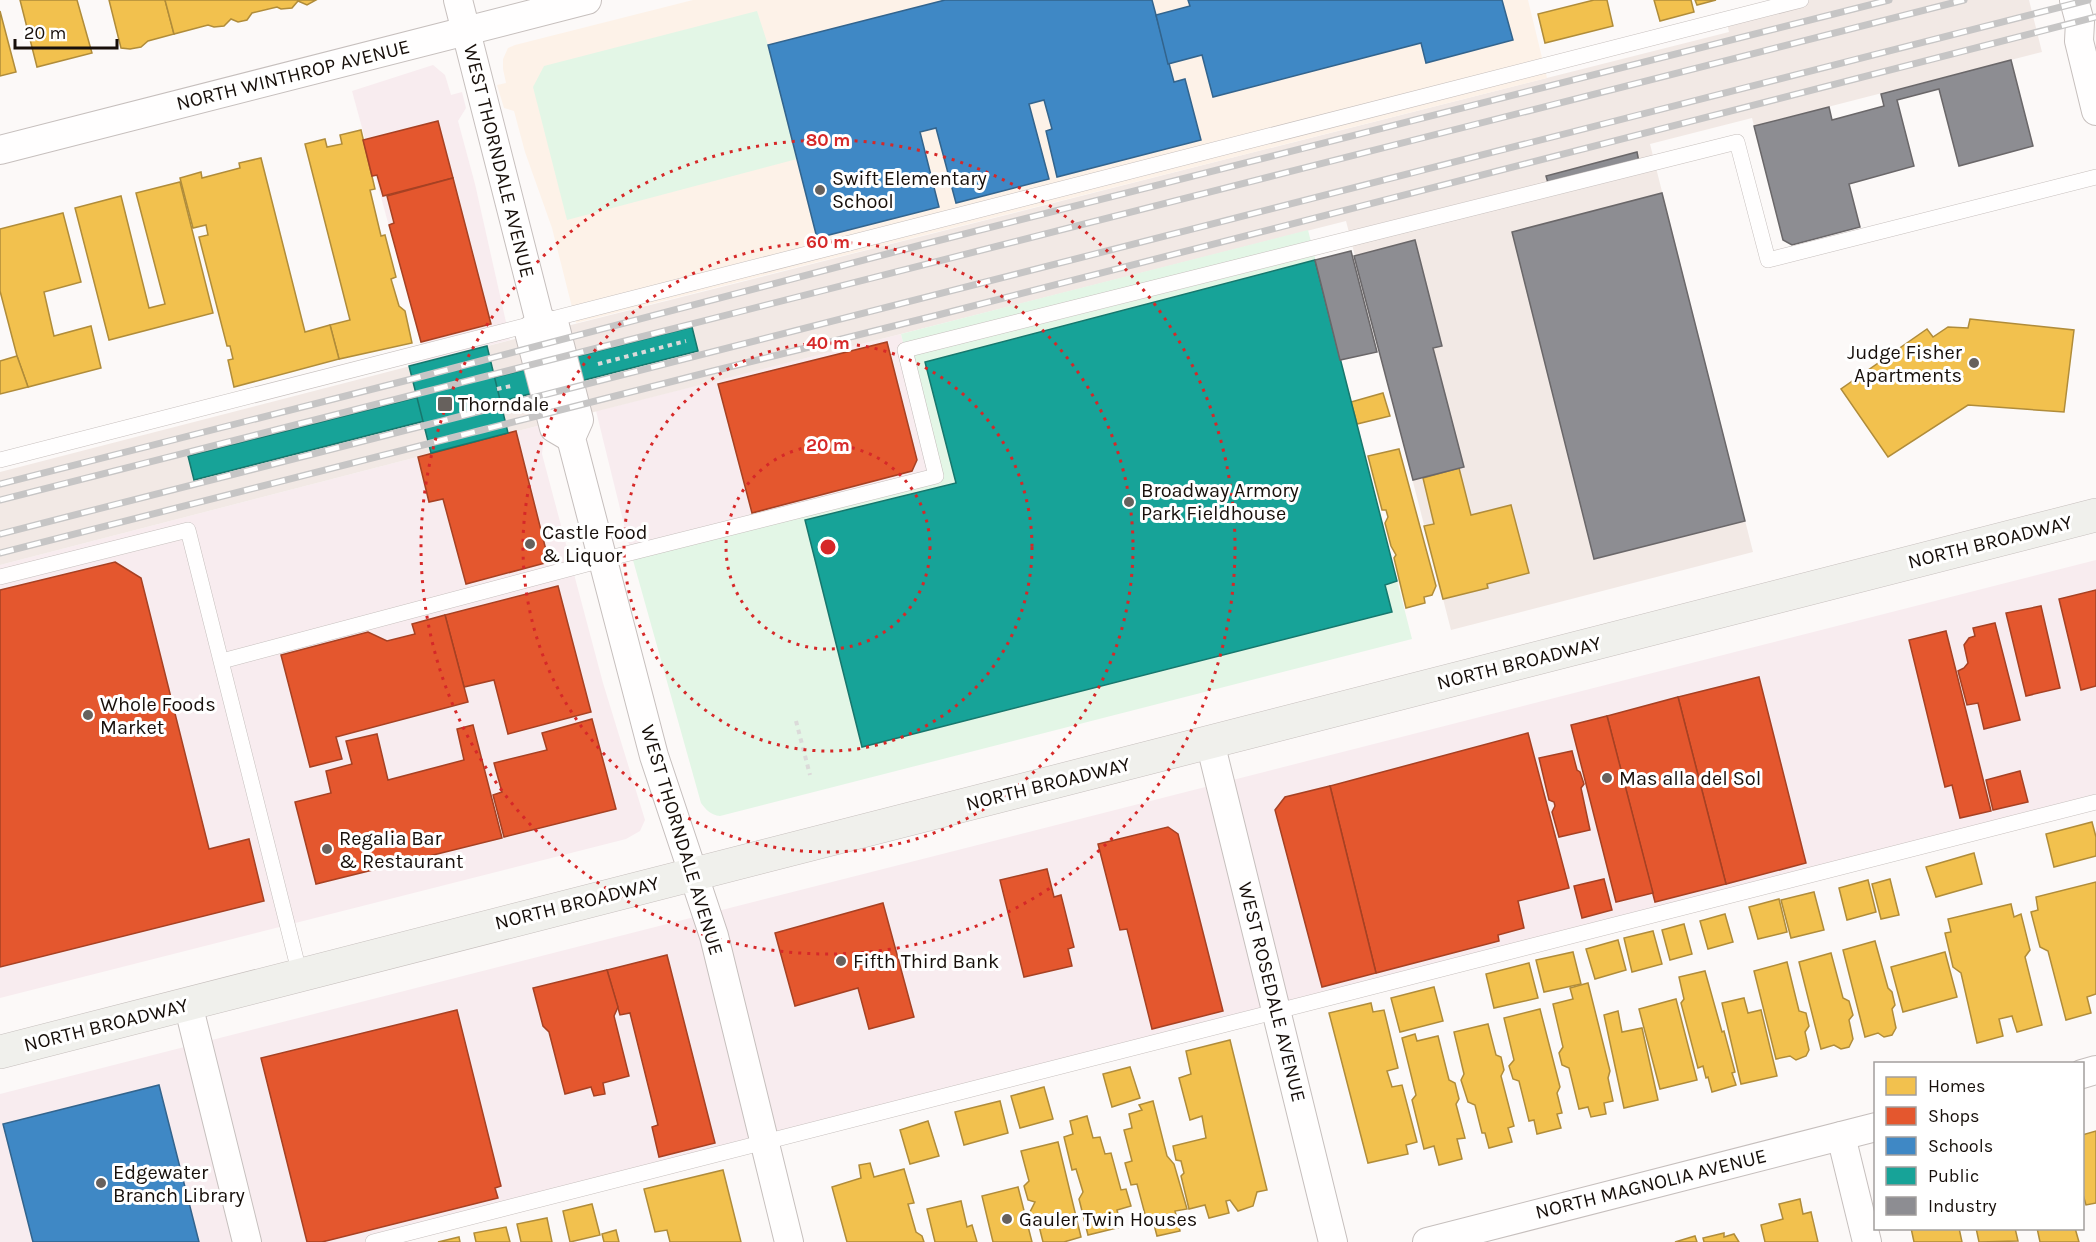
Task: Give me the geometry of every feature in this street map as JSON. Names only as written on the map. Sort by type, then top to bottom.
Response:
[{"type":"main road","name":"NORTH BROADWAY","points":[[0,1052],[2096,515]]},
{"type":"street","name":"WEST THORNDALE AVENUE","points":[[458,0],[540,322],[555,326],[579,420],[570,438],[654,756],[714,936],[789,1242]]},
{"type":"street","name":"NORTH WINTHROP AVENUE","points":[[0,150],[587,0]]},
{"type":"street","points":[[2060,0],[2066,25],[2079,41]]},
{"type":"street","points":[[2074,0],[2080,22],[2079,41],[2096,111]]},
{"type":"street","name":"WEST ROSEDALE AVENUE","points":[[1210,742],[1333,1242]]},
{"type":"street","points":[[188,1004],[247,1242]]},
{"type":"street","name":"NORTH MAGNOLIA AVENUE","points":[[1426,1242],[1874,1127]]},
{"type":"street","points":[[1841,1136],[1867,1242]]},
{"type":"lane","points":[[0,460],[1801,0]]},
{"type":"lane","points":[[222,661],[602,560],[936,476],[905,350],[1737,142],[1768,260],[2096,177]]},
{"type":"lane","points":[[0,577],[188,530],[300,975]]},
{"type":"lane","points":[[373,1242],[2096,802]]},
{"type":"path","points":[[597,364],[686,341]]},
{"type":"path","points":[[497,389],[514,385]]},
{"type":"path","points":[[796,721],[810,776]]},
{"type":"shaded area","name":"Swift Elementary School","points":[[693,0],[1528,0],[1547,78],[576,323],[552,228],[525,152],[514,111],[504,108],[497,85],[506,83],[503,59],[508,48],[515,45]]},
{"type":"shaded area","points":[[1801,0],[2029,0],[2042,52],[1754,126],[1752,118],[1650,144],[1753,552],[1451,630],[1346,221],[586,414],[563,327],[1729,32],[1726,19]]},
{"type":"shaded area","points":[[433,65],[445,75],[451,95],[462,92],[466,108],[458,121],[475,184],[510,340],[409,366],[422,347],[352,91]]},
{"type":"shaded area","points":[[901,334],[936,476],[631,553],[596,411]]},
{"type":"shaded area","points":[[523,337],[545,424],[0,565],[0,472]]},
{"type":"shaded area","points":[[545,424],[542,454],[603,683],[645,820],[640,831],[626,839],[0,998],[0,565]]},
{"type":"shaded area","points":[[2096,560],[2096,798],[371,1242],[0,1242],[0,1094]]},
{"type":"green space","points":[[757,11],[797,159],[567,220],[533,87],[544,66]]},
{"type":"green space","name":"Broadway Armory Park Fieldhouse","points":[[1308,230],[1412,639],[720,816],[705,808],[701,803],[631,553],[936,476],[901,334]]},
{"type":"building: Homes","points":[[20,0],[77,0],[92,53],[37,67]]},
{"type":"building: Homes","points":[[109,0],[165,0],[174,34],[148,41],[141,47],[121,48]]},
{"type":"building: Homes","points":[[165,0],[316,0],[307,5],[298,1],[292,8],[277,7],[252,13],[247,20],[238,22],[231,19],[224,26],[208,25],[174,34]]},
{"type":"building: Homes","points":[[1594,0],[1607,0],[1613,26],[1545,43],[1538,14]]},
{"type":"building: Homes","points":[[1654,0],[1691,0],[1694,12],[1660,21]]},
{"type":"building: Homes","points":[[1695,0],[1716,0],[1697,5]]},
{"type":"building: Homes","points":[[0,11],[16,72],[0,76]]},
{"type":"building: Homes","points":[[361,130],[375,189],[370,190],[381,236],[385,235],[396,277],[391,279],[399,306],[405,311],[412,343],[339,359],[330,325],[350,320],[305,144],[325,139],[327,147],[342,144],[340,135]]},
{"type":"building: Homes","points":[[261,158],[305,332],[330,325],[339,359],[234,387],[228,360],[233,359],[230,346],[227,346],[199,237],[208,235],[206,225],[193,228],[180,178],[201,172],[202,178],[240,168],[239,163]]},
{"type":"building: Homes","points":[[180,182],[213,313],[109,340],[75,208],[121,196],[149,308],[165,304],[136,193]]},
{"type":"building: Homes","points":[[63,213],[81,282],[44,292],[54,336],[91,326],[101,368],[28,387],[17,356],[0,291],[0,229]]},
{"type":"building: Homes","name":"Judge Fisher Apartments","points":[[1970,319],[2074,330],[2064,412],[1968,405],[1888,457],[1841,389],[1927,329],[1933,337],[1948,327],[1968,328]]},
{"type":"building: Homes","points":[[17,356],[28,387],[0,394],[0,361]]},
{"type":"building: Homes","points":[[1383,393],[1390,416],[1357,424],[1351,402]]},
{"type":"building: Homes","points":[[1399,449],[1436,586],[1432,595],[1424,597],[1425,603],[1406,608],[1394,558],[1396,555],[1391,546],[1385,523],[1388,517],[1386,510],[1382,510],[1368,456]]},
{"type":"building: Homes","points":[[1459,468],[1471,515],[1511,505],[1529,573],[1487,584],[1488,588],[1443,599],[1424,526],[1434,524],[1423,478]]},
{"type":"building: Homes","points":[[2092,822],[2096,837],[2096,856],[2054,867],[2046,834]]},
{"type":"building: Homes","points":[[1974,853],[1982,884],[1936,897],[1926,867]]},
{"type":"building: Homes","points":[[1890,879],[1899,915],[1881,919],[1872,884]]},
{"type":"building: Homes","points":[[1868,880],[1876,912],[1847,920],[1839,888]]},
{"type":"building: Homes","points":[[2096,882],[2096,994],[2087,997],[2091,1013],[2066,1020],[2048,951],[2040,947],[2031,912],[2038,910],[2036,897]]},
{"type":"building: Homes","points":[[1814,892],[1824,930],[1791,938],[1781,900]]},
{"type":"building: Homes","points":[[1779,899],[1787,932],[1758,939],[1749,907]]},
{"type":"building: Homes","points":[[2011,904],[2014,917],[2021,914],[2030,950],[2025,957],[2042,1025],[2017,1032],[2012,1016],[1999,1019],[2003,1036],[1977,1043],[1961,973],[1953,967],[1945,933],[1951,932],[1948,919]]},
{"type":"building: Homes","points":[[1725,914],[1733,942],[1708,949],[1700,921]]},
{"type":"building: Homes","points":[[1684,924],[1692,954],[1670,960],[1662,930]]},
{"type":"building: Homes","points":[[1653,931],[1662,964],[1632,972],[1624,938]]},
{"type":"building: Homes","points":[[1618,940],[1626,970],[1595,979],[1586,949]]},
{"type":"building: Homes","points":[[1875,941],[1888,988],[1892,992],[1895,1005],[1892,1009],[1896,1028],[1892,1035],[1884,1037],[1878,1033],[1865,1037],[1843,950]]},
{"type":"building: Homes","points":[[1573,952],[1581,984],[1544,992],[1536,960]]},
{"type":"building: Homes","points":[[1945,952],[1957,997],[1903,1012],[1891,967]]},
{"type":"building: Homes","points":[[1831,953],[1843,998],[1849,1001],[1853,1015],[1849,1020],[1853,1039],[1849,1047],[1841,1049],[1834,1045],[1821,1049],[1799,962]]},
{"type":"building: Homes","points":[[1787,962],[1799,1011],[1806,1013],[1809,1026],[1805,1032],[1809,1050],[1806,1056],[1796,1060],[1790,1056],[1776,1059],[1754,971]]},
{"type":"building: Homes","points":[[1529,963],[1538,998],[1494,1008],[1486,974]]},
{"type":"building: Homes","points":[[1705,971],[1722,1032],[1724,1031],[1735,1072],[1732,1073],[1736,1085],[1712,1092],[1703,1066],[1698,1068],[1681,1003],[1684,999],[1679,977]]},
{"type":"building: Homes","points":[[1588,983],[1610,1071],[1608,1078],[1613,1101],[1604,1103],[1606,1114],[1591,1117],[1588,1107],[1579,1109],[1569,1068],[1562,1065],[1559,1053],[1563,1047],[1553,1004],[1573,999],[1570,988]]},
{"type":"building: Homes","points":[[1434,987],[1443,1021],[1400,1032],[1391,998]]},
{"type":"building: Homes","points":[[1744,998],[1748,1013],[1761,1010],[1777,1076],[1741,1084],[1722,1003]]},
{"type":"building: Homes","points":[[1676,999],[1697,1080],[1660,1089],[1639,1009]]},
{"type":"building: Homes","points":[[1371,1003],[1373,1012],[1384,1010],[1398,1068],[1387,1071],[1392,1087],[1402,1085],[1417,1142],[1406,1145],[1408,1154],[1368,1163],[1329,1013]]},
{"type":"building: Homes","points":[[1540,1009],[1560,1087],[1557,1093],[1562,1113],[1557,1114],[1561,1128],[1537,1134],[1534,1120],[1529,1121],[1519,1081],[1513,1079],[1509,1066],[1514,1060],[1504,1018]]},
{"type":"building: Homes","points":[[1618,1011],[1622,1032],[1642,1028],[1658,1100],[1624,1108],[1604,1015]]},
{"type":"building: Homes","points":[[1488,1024],[1496,1055],[1501,1057],[1504,1070],[1501,1076],[1514,1126],[1508,1128],[1512,1142],[1489,1148],[1485,1133],[1482,1133],[1475,1105],[1468,1102],[1461,1080],[1464,1074],[1454,1032]]},
{"type":"building: Homes","points":[[1415,1034],[1417,1041],[1438,1036],[1449,1080],[1455,1083],[1459,1099],[1456,1104],[1465,1138],[1457,1139],[1462,1159],[1439,1165],[1434,1146],[1424,1149],[1412,1100],[1416,1095],[1402,1038]]},
{"type":"building: Homes","points":[[1230,1040],[1267,1190],[1257,1192],[1253,1206],[1238,1211],[1230,1200],[1226,1201],[1229,1213],[1209,1218],[1205,1205],[1189,1209],[1181,1176],[1184,1173],[1181,1161],[1176,1160],[1173,1146],[1206,1138],[1202,1116],[1190,1120],[1179,1078],[1191,1074],[1186,1051]]},
{"type":"building: Homes","points":[[1130,1067],[1140,1098],[1112,1107],[1103,1074]]},
{"type":"building: Homes","points":[[1044,1087],[1053,1119],[1020,1128],[1011,1096]]},
{"type":"building: Homes","points":[[1000,1101],[1008,1133],[964,1145],[955,1112]]},
{"type":"building: Homes","points":[[1153,1101],[1167,1156],[1174,1164],[1187,1209],[1175,1211],[1180,1231],[1157,1236],[1152,1217],[1146,1218],[1137,1184],[1131,1185],[1125,1163],[1132,1161],[1124,1130],[1132,1128],[1129,1114],[1142,1110],[1139,1105]]},
{"type":"building: Homes","points":[[1087,1116],[1093,1138],[1100,1137],[1105,1154],[1111,1153],[1121,1190],[1126,1189],[1131,1206],[1117,1210],[1121,1227],[1088,1235],[1079,1199],[1083,1192],[1076,1169],[1072,1170],[1064,1137],[1073,1134],[1070,1121]]},
{"type":"building: Homes","points":[[928,1121],[939,1156],[910,1164],[900,1130]]},
{"type":"building: Homes","points":[[2096,1131],[2096,1203],[2086,1205],[2084,1198],[2084,1134]]},
{"type":"building: Homes","points":[[1058,1142],[1081,1237],[1064,1242],[1043,1242],[1039,1226],[1031,1220],[1030,1212],[1035,1202],[1028,1200],[1024,1186],[1029,1181],[1021,1151]]},
{"type":"building: Homes","points":[[870,1163],[874,1177],[904,1169],[914,1203],[908,1204],[916,1232],[922,1236],[924,1242],[847,1242],[832,1187],[861,1178],[859,1165]]},
{"type":"building: Homes","points":[[723,1170],[741,1242],[670,1242],[667,1230],[655,1232],[644,1189]]},
{"type":"building: Homes","name":"Gauler Twin Houses","points":[[1018,1187],[1032,1242],[993,1242],[982,1196]]},
{"type":"building: Homes","points":[[1800,1199],[1803,1214],[1811,1212],[1818,1242],[1765,1242],[1761,1225],[1783,1219],[1779,1204]]},
{"type":"building: Homes","name":"Gauler Twin Houses","points":[[961,1201],[967,1227],[972,1225],[977,1242],[935,1242],[927,1209]]},
{"type":"building: Homes","points":[[592,1204],[600,1235],[570,1242],[563,1211]]},
{"type":"building: Homes","points":[[547,1218],[552,1242],[521,1242],[517,1224]]},
{"type":"building: Homes","points":[[506,1227],[510,1242],[476,1242],[474,1233]]},
{"type":"building: Homes","points":[[616,1230],[619,1242],[604,1242],[602,1234]]},
{"type":"building: Homes","points":[[1911,1230],[1959,1230],[1962,1242],[1914,1242]]},
{"type":"building: Homes","points":[[1976,1230],[2015,1230],[2018,1241],[1979,1242]]},
{"type":"building: Homes","points":[[2037,1230],[2076,1230],[2079,1242],[2040,1242]]},
{"type":"building: Homes","points":[[1724,1233],[1724,1237],[1734,1234],[1739,1242],[1704,1242],[1703,1238]]},
{"type":"building: Homes","points":[[1695,1236],[1697,1242],[1675,1242]]},
{"type":"building: Homes","points":[[459,1237],[460,1242],[438,1242]]},
{"type":"building: Shops","points":[[438,121],[453,178],[383,196],[377,175],[372,176],[363,140]]},
{"type":"building: Shops","points":[[453,178],[491,324],[421,342],[389,225],[394,223],[387,196]]},
{"type":"building: Shops","points":[[887,342],[917,460],[912,471],[752,513],[718,384]]},
{"type":"building: Shops","points":[[516,431],[549,562],[466,584],[443,499],[429,502],[418,457]]},
{"type":"building: Shops","name":"Whole Foods Market","points":[[115,562],[141,578],[209,849],[249,839],[264,901],[0,967],[0,590]]},
{"type":"building: Shops","points":[[558,586],[591,712],[508,734],[494,680],[464,687],[445,615]]},
{"type":"building: Shops","points":[[2096,590],[2096,686],[2081,690],[2059,599]]},
{"type":"building: Shops","points":[[2041,606],[2060,688],[2026,696],[2006,613]]},
{"type":"building: Shops","points":[[445,615],[468,702],[336,737],[342,759],[310,767],[281,655],[368,632],[387,641],[415,634],[412,624]]},
{"type":"building: Shops","points":[[1995,623],[2020,720],[1984,729],[1978,703],[1967,705],[1958,671],[1968,663],[1964,645],[1969,638],[1975,636],[1973,628]]},
{"type":"building: Shops","points":[[1946,631],[1991,811],[1960,818],[1952,785],[1945,787],[1909,640]]},
{"type":"building: Shops","points":[[1759,677],[1806,863],[1726,884],[1678,697]]},
{"type":"building: Shops","points":[[1678,697],[1726,884],[1655,902],[1607,716]]},
{"type":"building: Shops","points":[[1607,716],[1653,893],[1616,902],[1571,725]]},
{"type":"building: Shops","points":[[592,719],[616,809],[504,837],[493,795],[502,792],[494,763],[547,750],[542,733]]},
{"type":"building: Shops","points":[[473,725],[502,838],[316,884],[295,802],[331,793],[326,771],[352,764],[346,741],[377,734],[388,780],[464,760],[457,729]]},
{"type":"building: Shops","points":[[1528,733],[1569,888],[1518,901],[1524,928],[1498,935],[1499,941],[1376,973],[1330,786]]},
{"type":"building: Shops","points":[[1572,751],[1584,784],[1581,788],[1590,830],[1559,837],[1552,812],[1554,802],[1549,800],[1539,758]]},
{"type":"building: Shops","points":[[2020,771],[2028,802],[1993,810],[1986,780]]},
{"type":"building: Shops","points":[[1330,786],[1376,973],[1322,987],[1275,810],[1285,797]]},
{"type":"building: Shops","points":[[1168,827],[1178,834],[1223,1011],[1152,1029],[1127,929],[1120,930],[1098,844]]},
{"type":"building: Shops","points":[[1047,869],[1054,897],[1061,895],[1074,947],[1068,949],[1072,966],[1024,977],[1000,880]]},
{"type":"building: Shops","points":[[1604,879],[1612,910],[1582,918],[1574,886]]},
{"type":"building: Shops","name":"Fifth Third Bank","points":[[883,903],[914,1017],[869,1029],[858,988],[795,1006],[775,933]]},
{"type":"building: Shops","points":[[667,955],[715,1143],[659,1157],[652,1127],[658,1125],[630,1013],[620,1015],[607,970]]},
{"type":"building: Shops","points":[[607,970],[618,1007],[614,1016],[629,1076],[603,1083],[605,1094],[594,1096],[591,1087],[565,1094],[549,1032],[543,1026],[533,988]]},
{"type":"building: Shops","points":[[457,1010],[501,1186],[495,1188],[498,1198],[322,1242],[307,1242],[261,1058]]},
{"type":"building: Schools","points":[[945,0],[1152,0],[1174,82],[1185,79],[1201,140],[1057,177],[1046,131],[1052,129],[1044,100],[1029,104],[1049,179],[956,203],[936,128],[920,132],[939,207],[817,238],[768,45]]},
{"type":"building: Schools","points":[[1188,0],[1502,0],[1513,40],[1426,63],[1421,43],[1213,97],[1202,55],[1168,64],[1156,15],[1190,6]]},
{"type":"building: Schools","name":"Edgewater Branch Library","points":[[159,1085],[199,1242],[33,1242],[3,1124]]},
{"type":"building: Public","name":"Broadway Armory Park Fieldhouse","points":[[1315,260],[1397,581],[1385,585],[1392,612],[862,747],[805,520],[956,483],[925,362]]},
{"type":"building: Public","points":[[692,327],[698,351],[194,480],[188,456]]},
{"type":"building: Public","points":[[487,346],[508,433],[431,453],[409,366]]},
{"type":"building: Industry","points":[[2011,60],[2033,146],[1959,166],[1939,89],[1897,100],[1914,166],[1849,184],[1860,227],[1792,245],[1783,240],[1754,126],[1829,107],[1832,120],[1884,106],[1881,94]]},
{"type":"building: Industry","points":[[1637,152],[1640,167],[1550,190],[1546,176]]},
{"type":"building: Industry","points":[[1662,193],[1745,521],[1594,559],[1512,232]]},
{"type":"building: Industry","points":[[1415,240],[1442,346],[1433,348],[1464,467],[1413,480],[1354,256]]},
{"type":"building: Industry","points":[[1351,251],[1377,352],[1340,360],[1315,260]]},
{"type":"railway","points":[[0,484],[412,379],[921,245],[1889,0]]},
{"type":"railway","points":[[0,500],[1964,0]]},
{"type":"railway","points":[[0,534],[2088,0]]},
{"type":"railway","points":[[0,553],[938,315],[2096,17]]},
{"type":"place","name":"Swift Elementary School","points":[[820,190]]},
{"type":"place","name":"Judge Fisher Apartments","points":[[1974,363]]},
{"type":"place","name":"Thorndale","points":[[445,404]]},
{"type":"place","name":"Broadway Armory Park Fieldhouse","points":[[1129,502]]},
{"type":"place","name":"Castle Food & Liquor","points":[[530,544]]},
{"type":"place","name":"Whole Foods Market","points":[[88,715]]},
{"type":"place","name":"Mas alla del Sol","points":[[1607,778]]},
{"type":"place","name":"Regalia Bar & Restaurant","points":[[327,849]]},
{"type":"place","name":"Fifth Third Bank","points":[[841,961]]},
{"type":"place","name":"Edgewater Branch Library","points":[[101,1183]]},
{"type":"place","name":"Gauler Twin Houses","points":[[1007,1219]]}]
